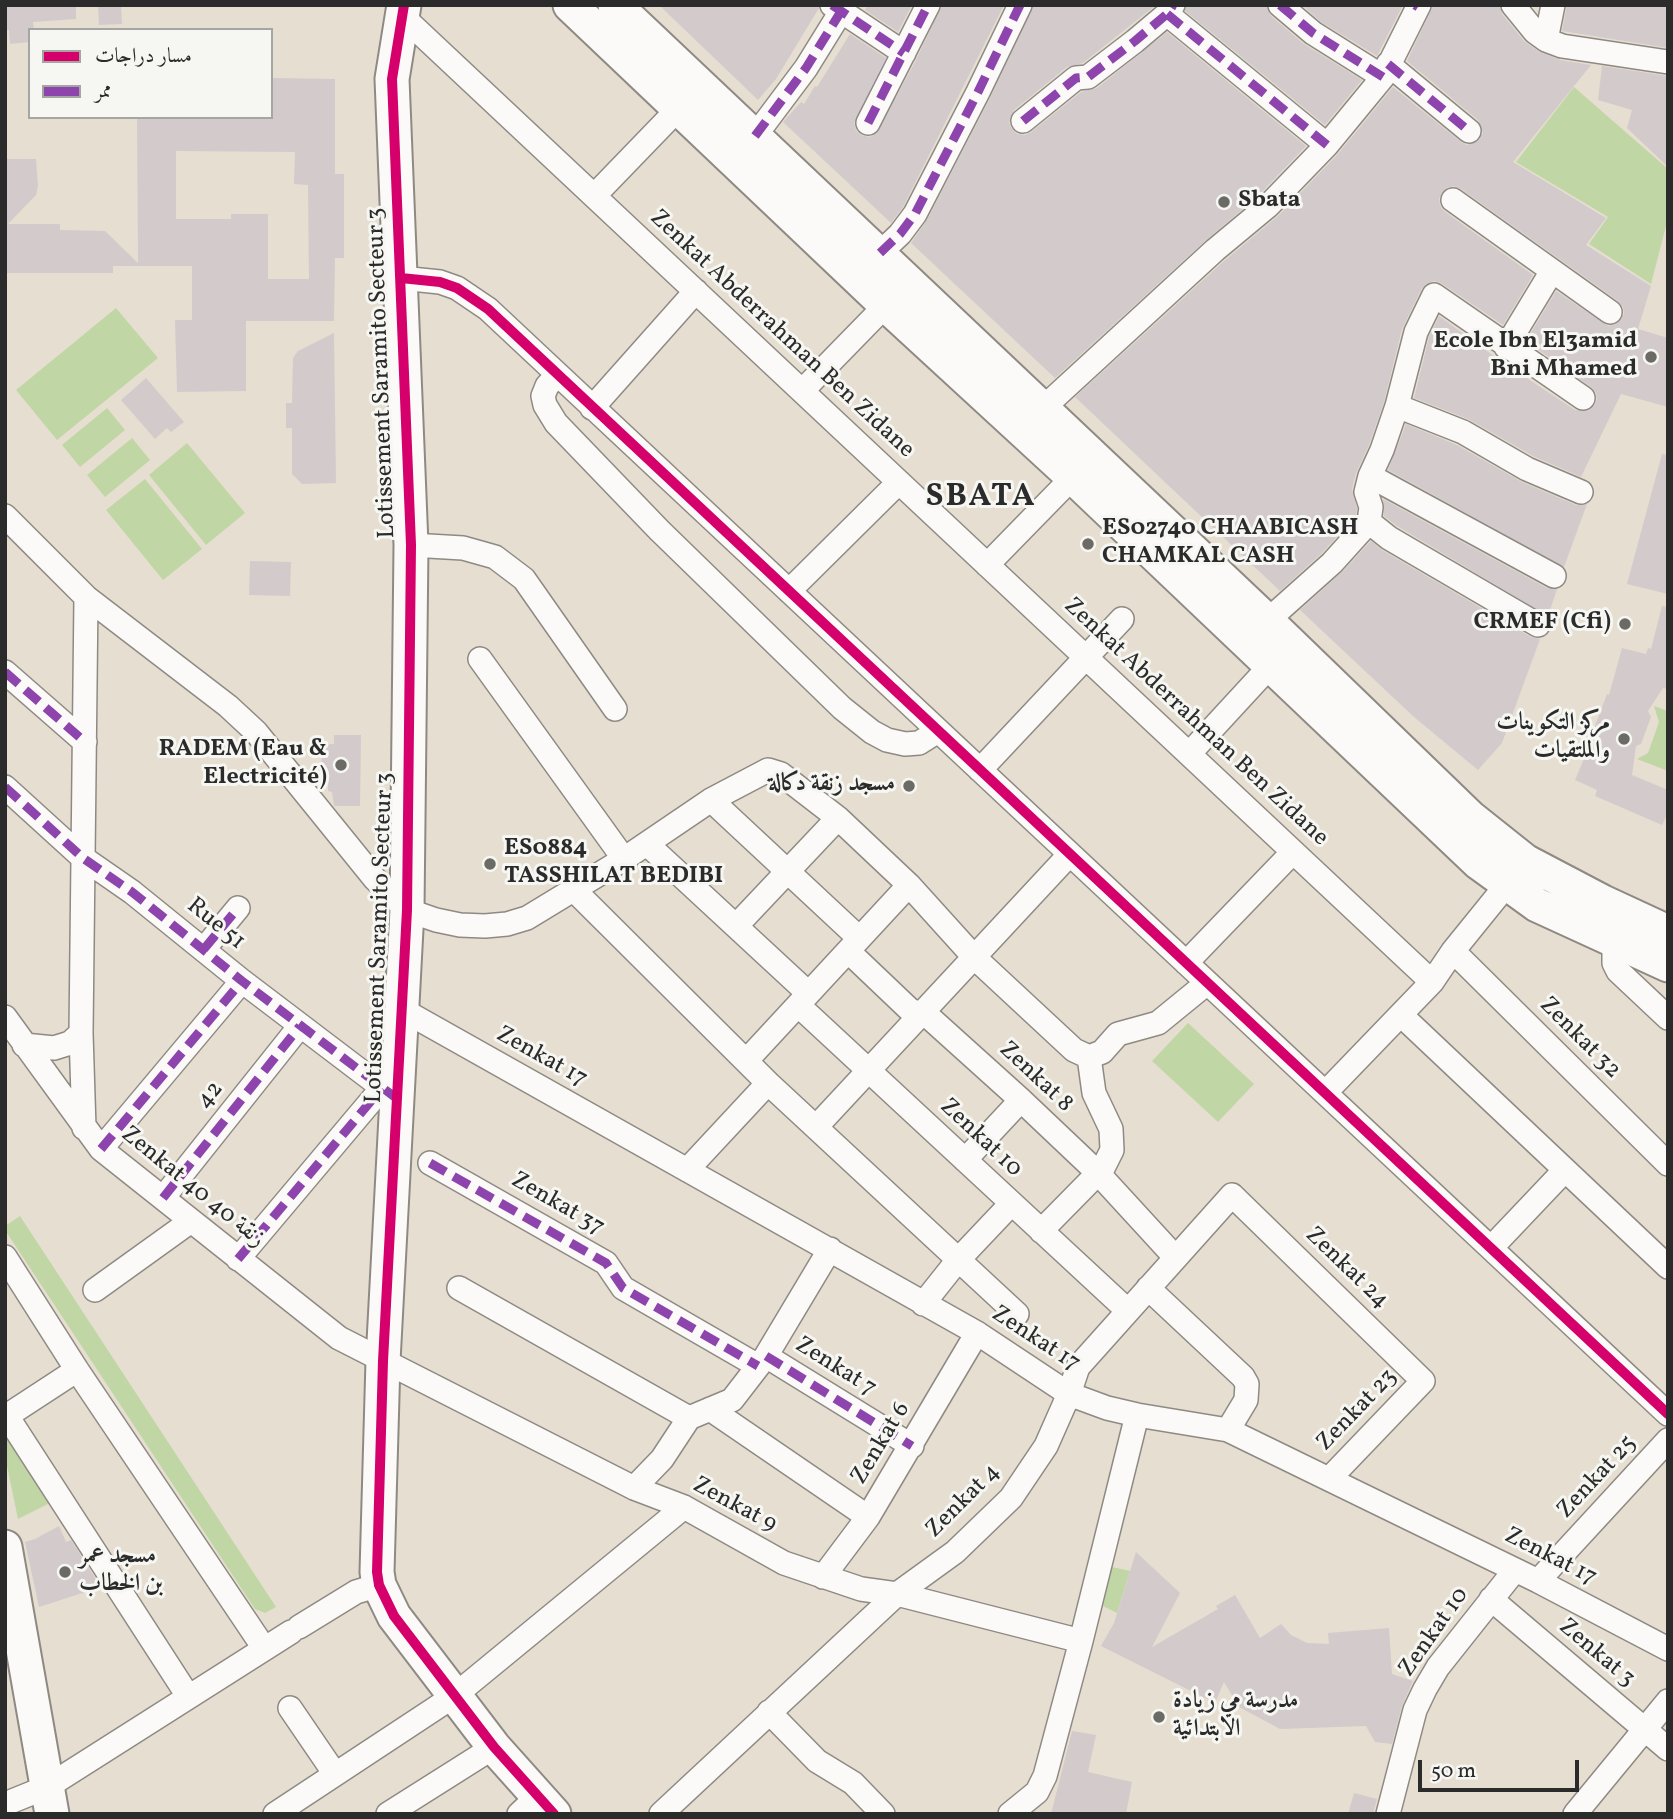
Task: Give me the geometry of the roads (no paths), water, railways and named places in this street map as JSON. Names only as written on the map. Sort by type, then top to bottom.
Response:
[{"type":"main road","points":[[570,5],[1479,863],[1603,902],[1668,932]]},
{"type":"main road","points":[[615,5],[880,253],[1471,818],[1516,873],[1537,905],[1668,965]]},
{"type":"main road","name":"Lotissement Saramito Secteur 3","points":[[402,10],[391,79],[411,545],[407,910],[401,1009],[389,1093],[376,1560],[379,1585],[394,1616],[494,1747],[536,1808]]},
{"type":"main road","points":[[5,1547],[50,1800]]},
{"type":"street","points":[[868,123],[928,5]]},
{"type":"street","points":[[880,253],[900,234],[915,214],[973,104],[1020,5]]},
{"type":"street","points":[[1280,5],[1313,33],[1385,71],[1469,131]]},
{"type":"street","points":[[1513,5],[1535,32],[1562,46],[1668,62]]},
{"type":"street","points":[[1546,40],[1553,5]]},
{"type":"street","points":[[1042,409],[1215,250],[1268,206],[1327,145],[1385,71],[1417,6]]},
{"type":"street","points":[[755,136],[806,68],[840,7],[904,53]]},
{"type":"street","name":"Zenkat Abderrahman Ben Zidane","points":[[402,10],[594,196],[1432,982]]},
{"type":"street","points":[[1023,121],[1076,78],[1088,77],[1170,10],[1327,145]]},
{"type":"street","points":[[594,196],[679,108]]},
{"type":"street","points":[[1453,200],[1610,312]]},
{"type":"street","points":[[1506,347],[1552,271]]},
{"type":"street","points":[[401,278],[440,282],[457,288],[488,309],[1668,1413]]},
{"type":"street","points":[[592,408],[696,291]]},
{"type":"street","points":[[1267,621],[1332,563],[1369,522],[1371,507],[1366,492],[1370,476],[1397,406],[1416,332],[1434,295],[1583,398]]},
{"type":"street","points":[[802,391],[886,305]]},
{"type":"street","points":[[557,374],[543,396],[545,405],[556,423],[659,530],[842,708],[872,732],[887,740],[905,744],[919,743],[938,731]]},
{"type":"street","points":[[1397,406],[1463,432],[1527,469],[1581,492]]},
{"type":"street","points":[[1370,476],[1555,576]]},
{"type":"street","points":[[987,565],[1073,477]]},
{"type":"street","points":[[789,591],[899,482]]},
{"type":"street","points":[[5,516],[86,597],[228,706],[257,732],[374,880],[407,910],[460,925],[507,924],[527,918],[648,844],[711,800],[768,770],[781,774],[838,818],[909,885],[975,958],[1074,1050],[1089,1057],[1102,1052],[1118,1034],[1158,1023],[1207,983]]},
{"type":"street","points":[[1369,522],[1389,538],[1538,625]]},
{"type":"street","points":[[411,545],[463,548],[495,557],[524,579],[615,709]]},
{"type":"street","points":[[84,1128],[81,1033],[86,597]]},
{"type":"street","points":[[979,769],[1122,619]]},
{"type":"street","points":[[480,659],[624,859]]},
{"type":"street","points":[[1189,754],[1271,665]]},
{"type":"street","points":[[7,676],[85,743]]},
{"type":"street","name":"Rue 51","points":[[5,787],[83,858],[132,892],[242,981],[389,1093]]},
{"type":"street","name":"Zenkat 8","points":[[711,800],[787,872],[910,1010],[930,1018],[1021,1100],[1097,1172],[1175,1257]]},
{"type":"street","points":[[736,926],[838,818]]},
{"type":"street","name":"Zenkat 10","points":[[648,844],[736,926],[869,1072],[1127,1310]]},
{"type":"street","points":[[1186,963],[1293,852]]},
{"type":"street","points":[[816,1127],[1070,854]]},
{"type":"street","points":[[1325,1093],[1432,982],[1453,951],[1516,873]]},
{"type":"street","points":[[747,1060],[909,885]]},
{"type":"street","points":[[574,890],[768,1083],[1017,1314]]},
{"type":"street","points":[[204,949],[238,908]]},
{"type":"street","points":[[1614,942],[1614,963],[1618,971],[1668,1018]]},
{"type":"street","name":"Zenkat 32","points":[[1453,951],[1668,1164]]},
{"type":"street","points":[[101,1149],[242,981]]},
{"type":"street","name":"Zenkat 17","points":[[401,1009],[977,1333],[1069,1394],[1107,1408],[1137,1415],[1228,1430],[1538,1581],[1668,1648]]},
{"type":"street","points":[[1401,1015],[1668,1267]]},
{"type":"street","name":"Zenkat 40 زنقة 40","points":[[5,1017],[101,1149],[322,1327],[383,1361]]},
{"type":"street","name":"42","points":[[163,1198],[300,1026]]},
{"type":"street","points":[[24,1045],[54,1048],[69,1043],[81,1033]]},
{"type":"street","points":[[1041,1231],[1109,1159],[1113,1140],[1111,1129],[1094,1093],[1089,1057]]},
{"type":"street","points":[[687,1170],[768,1083]]},
{"type":"street","points":[[238,1259],[389,1093]]},
{"type":"street","points":[[965,1160],[1021,1100]]},
{"type":"street","name":"Zenkat 37","points":[[430,1163],[606,1263],[623,1288],[762,1361]]},
{"type":"street","points":[[1491,1248],[1564,1170]]},
{"type":"street","name":"Zenkat 4","points":[[661,1814],[897,1594],[955,1552],[1011,1498],[1046,1446],[1078,1367],[1233,1195]]},
{"type":"street","name":"Zenkat 24","points":[[1233,1195],[1423,1381]]},
{"type":"street","points":[[923,1304],[958,1260],[1011,1204]]},
{"type":"street","points":[[95,1290],[191,1221]]},
{"type":"street","points":[[634,1488],[699,1414],[732,1400],[762,1361],[830,1249]]},
{"type":"street","points":[[5,1257],[77,1370],[264,1648]]},
{"type":"street","points":[[459,1288],[699,1414],[868,1517]]},
{"type":"street","points":[[1148,1288],[1243,1377],[1247,1384],[1247,1401],[1228,1430]]},
{"type":"street","name":"Zenkat 6","points":[[823,1577],[868,1517],[977,1333]]},
{"type":"street","name":"Zenkat 9","points":[[383,1361],[634,1488],[684,1507],[785,1563],[861,1589],[897,1594],[1082,1642]]},
{"type":"street","name":"Zenkat 7","points":[[762,1361],[912,1446]]},
{"type":"street","points":[[77,1370],[6,1417],[188,1696]]},
{"type":"street","name":"Zenkat 23","points":[[1329,1478],[1423,1381]]},
{"type":"street","points":[[1010,1814],[1037,1792],[1045,1776],[1082,1642],[1137,1415]]},
{"type":"street","name":"Zenkat 25","points":[[1538,1581],[1667,1444]]},
{"type":"street","points":[[275,1814],[454,1696],[684,1507]]},
{"type":"street","name":"Zenkat 10","points":[[1388,1814],[1415,1710],[1438,1667],[1515,1570]]},
{"type":"street","points":[[5,1804],[50,1800],[188,1696],[356,1591],[379,1585]]},
{"type":"street","name":"Zenkat 3","points":[[1491,1599],[1668,1749]]},
{"type":"street","points":[[1575,1814],[1668,1701]]},
{"type":"street","points":[[290,1708],[335,1774]]},
{"type":"street","points":[[769,1712],[817,1762],[853,1783],[883,1814]]},
{"type":"street","points":[[388,1814],[494,1747]]},
{"type":"place","name":"Sbata","points":[[1224,202]]},
{"type":"place","name":"Ecole Ibn El3amid Bni Mhamed","points":[[1651,357]]},
{"type":"place","name":"ES02740 CHAABICASH CHAMKAL CASH","points":[[1088,544]]},
{"type":"place","name":"CRMEF (Cfi)","points":[[1625,624]]},
{"type":"place","name":"مركز التكوينات والملتقيات","points":[[1624,739]]},
{"type":"place","name":"RADEM (Eau & Electricité)","points":[[341,765]]},
{"type":"place","name":"مسجد زنقة دكالة","points":[[909,786]]},
{"type":"place","name":"ES0884 TASSHILAT BEDIBI","points":[[490,864]]},
{"type":"place","name":"مسجد عمر بن الخطاب","points":[[65,1572]]},
{"type":"place","name":"مدرسة مي زيادة الابتدائية","points":[[1159,1717]]},
{"type":"district","name":"SBATA","points":[[981,499]]}]
